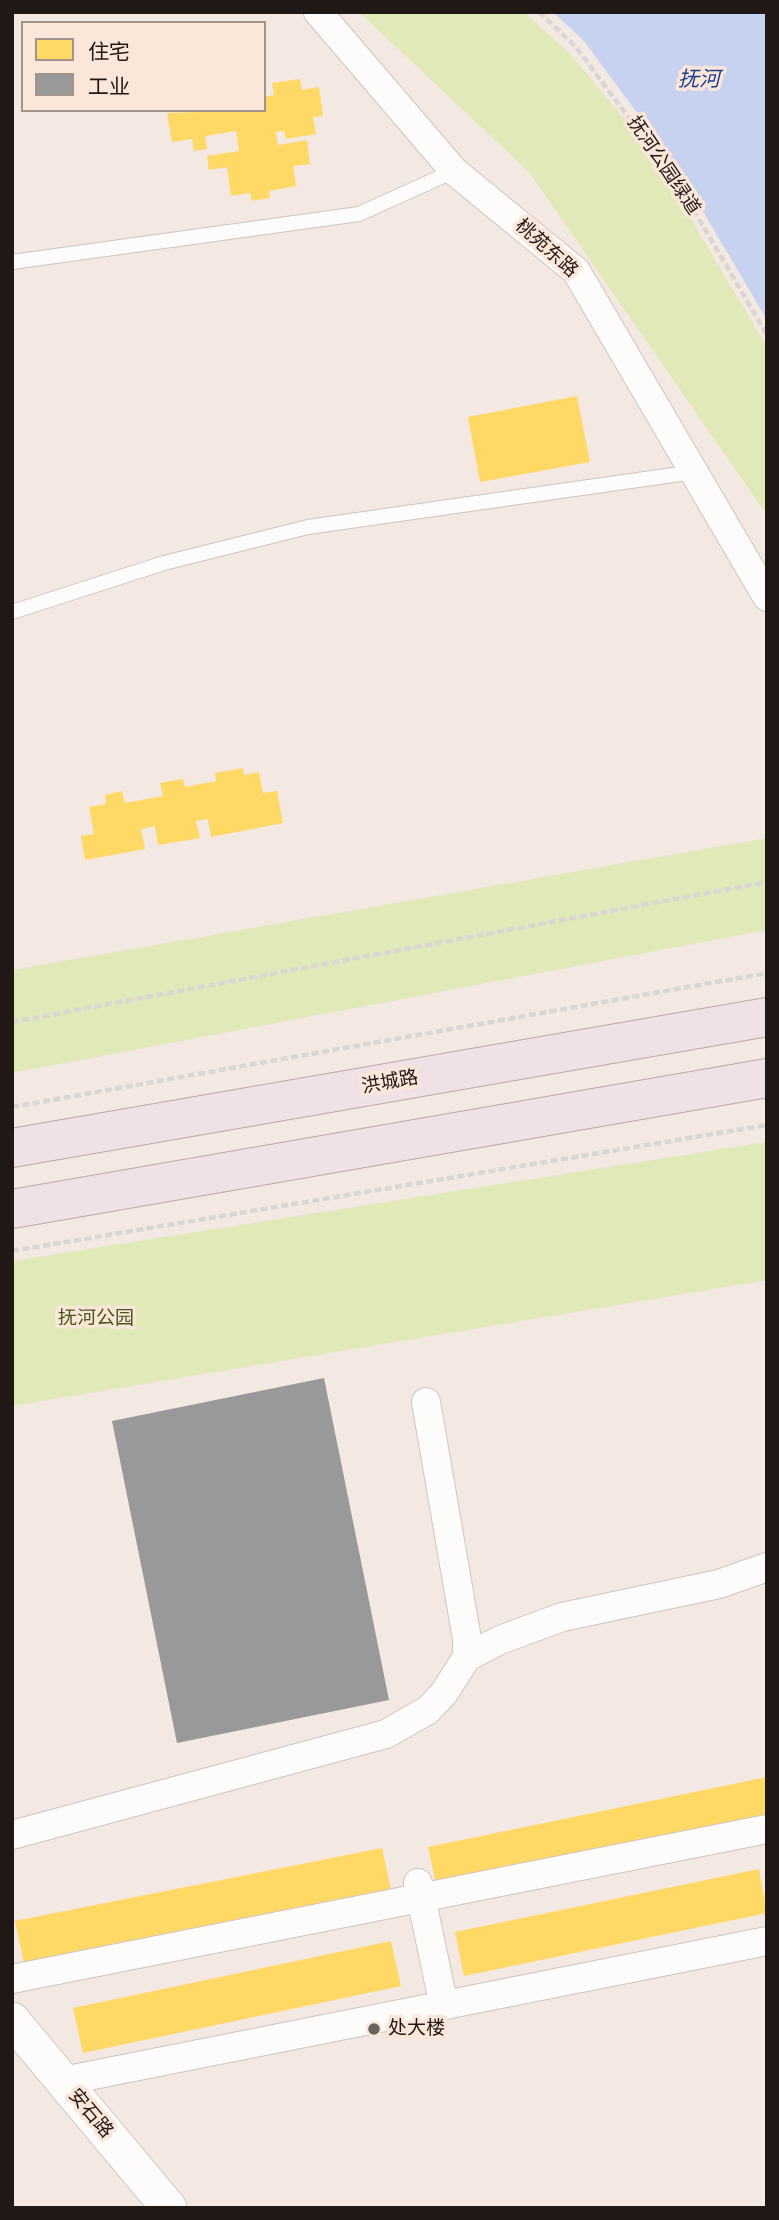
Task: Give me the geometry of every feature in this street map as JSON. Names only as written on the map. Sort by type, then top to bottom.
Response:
[{"type":"highway","name":"洪城路","points":[[12,1148],[767,1017]]},
{"type":"highway","points":[[12,1209],[767,1079]]},
{"type":"street","name":"桃苑东路","points":[[318,12],[454,172],[576,271],[767,597]]},
{"type":"street","points":[[426,1402],[467,1639],[467,1657]]},
{"type":"street","points":[[12,1835],[386,1734],[428,1710],[444,1693],[467,1657],[500,1640],[562,1617],[719,1584],[767,1567]]},
{"type":"street","points":[[12,1979],[420,1890],[767,1829]]},
{"type":"street","points":[[420,1890],[444,2006]]},
{"type":"street","points":[[63,2081],[767,1941]]},
{"type":"street","name":"安石路","points":[[12,2020],[169,2208]]},
{"type":"lane","points":[[12,262],[359,214],[454,172]]},
{"type":"lane","points":[[12,612],[164,563],[308,527],[694,472]]},
{"type":"path","name":"抚河公园绿道","points":[[539,12],[576,47],[679,185],[767,335]]},
{"type":"path","points":[[12,1022],[767,882]]},
{"type":"path","points":[[12,1107],[767,973]]},
{"type":"path","points":[[12,1251],[767,1125]]},
{"type":"green space","points":[[359,12],[524,12],[571,55],[650,150],[767,347],[767,515],[529,172]]},
{"type":"green space","points":[[767,838],[767,930],[12,1073],[12,970]]},
{"type":"green space","name":"抚河公园","points":[[767,1142],[767,1280],[12,1406],[12,1261]]},
{"type":"water","name":"抚河","points":[[553,12],[767,12],[767,320],[677,167],[584,41]]},
{"type":"building: 住宅","points":[[300,79],[302,90],[319,87],[323,116],[313,117],[316,134],[286,139],[284,131],[276,132],[278,145],[307,140],[310,164],[293,166],[296,186],[269,191],[270,198],[252,201],[250,193],[231,196],[227,167],[209,170],[207,156],[239,151],[236,131],[205,136],[207,149],[194,151],[192,139],[172,142],[167,113],[266,112],[266,97],[274,95],[272,83]]},
{"type":"building: 住宅","points":[[577,396],[590,462],[480,482],[468,417]]},
{"type":"building: 住宅","points":[[243,768],[244,775],[259,772],[263,793],[277,791],[283,823],[211,837],[208,819],[196,821],[200,838],[158,845],[155,826],[141,829],[145,849],[85,860],[81,836],[94,834],[89,807],[106,804],[105,795],[122,791],[125,803],[163,796],[160,783],[183,779],[185,787],[216,781],[215,773]]},
{"type":"building: 住宅","points":[[767,1777],[767,1815],[436,1884],[428,1847]]},
{"type":"building: 住宅","points":[[382,1848],[392,1894],[25,1968],[15,1921]]},
{"type":"building: 住宅","points":[[759,1869],[767,1913],[464,1976],[455,1932]]},
{"type":"building: 住宅","points":[[391,1941],[401,1986],[83,2053],[73,2008]]},
{"type":"building: 工业","points":[[324,1378],[389,1700],[177,1743],[112,1421]]},
{"type":"place","name":"处大楼","points":[[374,2029]]}]
